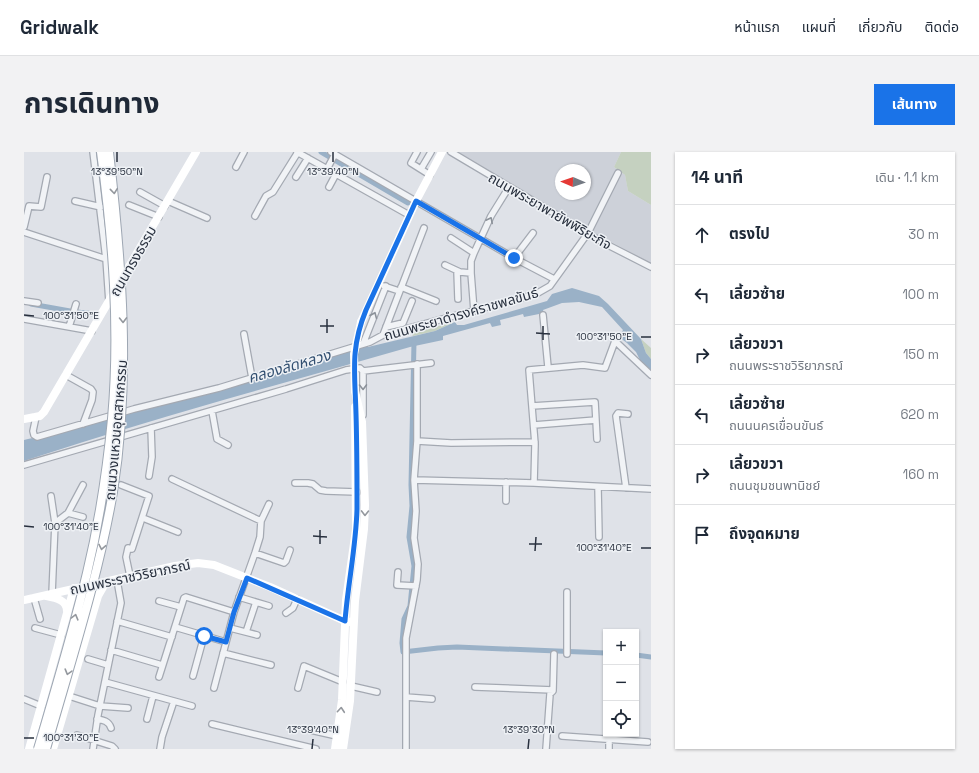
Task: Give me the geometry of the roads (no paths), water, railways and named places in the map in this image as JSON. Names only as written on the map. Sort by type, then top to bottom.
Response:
[{"type":"main road","name":"ถนนวงแหวนอุตสาหกรรม","points":[[38,749],[87,573],[98,520],[112,419],[115,334],[114,277],[111,236],[101,152]]},
{"type":"main road","name":"ถนนวงแหวนอุตสาหกรรม","points":[[46,749],[101,552],[113,492],[118,450],[122,401],[123,322],[120,261],[109,152]]},
{"type":"main road","name":"ถนนทรงธรรม","points":[[36,417],[40,416],[44,412],[196,152]]},
{"type":"main road","points":[[344,749],[351,686],[352,655],[346,600],[355,546],[357,492],[354,354],[361,322],[382,285],[409,215],[442,152]]},
{"type":"main road","points":[[335,749],[343,682],[344,655],[349,622],[355,600],[364,529],[365,505],[362,422],[355,391]]},
{"type":"main road","points":[[24,419],[36,417]]},
{"type":"main road","name":"ถนนพระราชวิริยาภรณ์","points":[[24,600],[175,566],[198,563],[214,565],[349,622]]},
{"type":"main road","points":[[90,621],[98,596],[106,582]]},
{"type":"main road","points":[[29,749],[74,588]]},
{"type":"main road","points":[[52,749],[69,696],[95,603],[95,598],[92,594],[83,591],[70,601]]},
{"type":"main road","points":[[48,595],[64,602],[67,607],[67,612]]},
{"type":"main road","points":[[344,655],[352,655]]},
{"type":"street","points":[[94,152],[106,259],[108,302]]},
{"type":"street","points":[[236,167],[244,152]]},
{"type":"street","points":[[255,216],[266,196],[274,192],[298,152],[409,215]]},
{"type":"street","points":[[417,152],[411,163],[430,175]]},
{"type":"street","points":[[420,169],[431,152]]},
{"type":"street","name":"ถนนพระยาพายัพพิริยะกิจ","points":[[451,152],[588,233],[651,267]]},
{"type":"street","points":[[327,169],[333,154],[554,280]]},
{"type":"street","points":[[296,177],[308,158]]},
{"type":"street","name":"ถนนพระยาดำรงค์ราชพลขันธ์","points":[[36,417],[33,431],[34,435],[37,437],[252,378],[370,342],[383,335],[536,294],[550,286],[588,233],[618,173]]},
{"type":"street","points":[[330,187],[336,174]]},
{"type":"street","points":[[24,227],[29,206],[41,207],[46,177]]},
{"type":"street","points":[[474,311],[471,262],[491,216],[509,187]]},
{"type":"street","points":[[140,192],[207,218]]},
{"type":"street","points":[[75,201],[101,208]]},
{"type":"street","points":[[129,205],[159,217]]},
{"type":"street","points":[[383,335],[424,228]]},
{"type":"street","points":[[24,232],[106,259]]},
{"type":"street","points":[[514,258],[533,233]]},
{"type":"street","points":[[451,238],[474,253]]},
{"type":"street","points":[[445,265],[457,271],[471,274]]},
{"type":"street","points":[[457,271],[458,299]]},
{"type":"street","points":[[363,344],[382,285],[400,289],[436,301]]},
{"type":"street","points":[[24,301],[38,303]]},
{"type":"street","points":[[386,327],[403,324],[412,301]]},
{"type":"street","points":[[69,327],[76,304]]},
{"type":"street","points":[[543,315],[548,367]]},
{"type":"street","points":[[24,319],[92,331]]},
{"type":"street","points":[[244,334],[252,378]]},
{"type":"street","points":[[534,483],[535,442],[529,370],[548,367],[583,365],[605,368],[615,341],[651,375]]},
{"type":"street","points":[[24,465],[212,411],[346,370],[360,368],[363,371],[431,363]]},
{"type":"street","points":[[406,749],[406,638],[413,586],[418,564],[414,538],[416,511],[414,480],[417,441],[413,364]]},
{"type":"street","points":[[362,422],[363,371]]},
{"type":"street","points":[[66,375],[91,389],[93,392],[92,400],[83,424]]},
{"type":"street","points":[[532,406],[595,402],[597,439]]},
{"type":"street","points":[[212,411],[217,439],[228,445]]},
{"type":"street","points":[[626,488],[616,416],[618,413],[628,414]]},
{"type":"street","points":[[534,425],[596,420]]},
{"type":"street","points":[[149,476],[152,457],[151,428]]},
{"type":"street","points":[[417,441],[451,443],[535,442]]},
{"type":"street","points":[[172,479],[262,520]]},
{"type":"street","points":[[414,480],[534,483],[651,490]]},
{"type":"street","points":[[506,482],[506,501]]},
{"type":"street","points":[[295,483],[313,484],[320,490],[326,491],[357,492]]},
{"type":"street","points":[[55,523],[68,513],[83,485]]},
{"type":"street","points":[[121,485],[149,496],[132,549],[128,549],[126,556],[130,576]]},
{"type":"street","points":[[598,487],[599,537]]},
{"type":"street","points":[[48,595],[55,523],[51,496]]},
{"type":"street","points":[[214,688],[234,612],[247,578],[260,537],[262,520],[269,504]]},
{"type":"street","points":[[68,513],[83,517]]},
{"type":"street","points":[[143,518],[178,532]]},
{"type":"street","points":[[255,553],[284,562],[286,561],[290,550]]},
{"type":"street","points":[[398,572],[397,585],[413,586]]},
{"type":"street","points":[[93,749],[97,718],[121,603],[117,580]]},
{"type":"street","points":[[567,652],[568,592]]},
{"type":"street","points":[[159,677],[185,597],[234,612]]},
{"type":"street","points":[[239,597],[269,606]]},
{"type":"street","points":[[34,598],[40,618]]},
{"type":"street","points":[[286,613],[293,608],[297,599]]},
{"type":"street","points":[[159,601],[181,607]]},
{"type":"street","points":[[246,632],[256,602]]},
{"type":"street","points":[[118,621],[172,637]]},
{"type":"street","points":[[175,627],[226,642]]},
{"type":"street","points":[[34,628],[61,635]]},
{"type":"street","points":[[230,628],[257,635]]},
{"type":"street","points":[[193,676],[204,636]]},
{"type":"street","points":[[111,650],[162,665]]},
{"type":"street","points":[[223,653],[271,665]]},
{"type":"street","points":[[546,749],[550,694],[553,690],[554,654]]},
{"type":"street","points":[[88,659],[108,665]]},
{"type":"street","points":[[298,688],[304,666],[343,682]]},
{"type":"street","points":[[105,682],[192,706]]},
{"type":"street","points":[[351,686],[377,692]]},
{"type":"street","points":[[475,687],[553,690]]},
{"type":"street","points":[[69,696],[100,706],[128,708]]},
{"type":"street","points":[[147,719],[153,696]]},
{"type":"street","points":[[406,697],[432,699]]},
{"type":"street","points":[[24,699],[41,706]]},
{"type":"street","points":[[160,749],[162,737],[174,701]]},
{"type":"street","points":[[97,718],[110,724],[111,728]]},
{"type":"street","points":[[212,724],[316,749]]},
{"type":"street","points":[[306,729],[337,736]]},
{"type":"street","points":[[77,735],[94,739],[112,746],[115,749]]},
{"type":"street","points":[[562,736],[648,742]]},
{"type":"street","points":[[609,749],[610,739]]},
{"type":"water","points":[[572,288],[599,296],[608,304],[641,339],[646,353],[651,359],[651,370],[641,362],[636,352],[619,337],[623,330],[602,307],[579,302],[562,303],[543,310],[544,313],[524,317],[523,314],[500,320],[501,325],[492,327],[490,323],[443,336],[443,340],[410,347],[216,402],[24,461],[24,440],[56,433],[368,345],[368,347],[435,331],[455,322],[457,325],[464,325],[547,301],[552,294]]},
{"type":"waterway","points":[[321,152],[408,203]]},
{"type":"waterway","points":[[31,304],[70,311]]},
{"type":"waterway","points":[[77,312],[95,314]]},
{"type":"waterway","points":[[414,342],[411,485],[412,506],[409,537],[414,566],[410,606],[404,619],[402,643],[403,652],[457,647],[603,653]]},
{"type":"waterway","points":[[639,655],[651,657]]},
{"type":"water label","name":"คลองลัดหลวง","points":[[289,366]]}]
